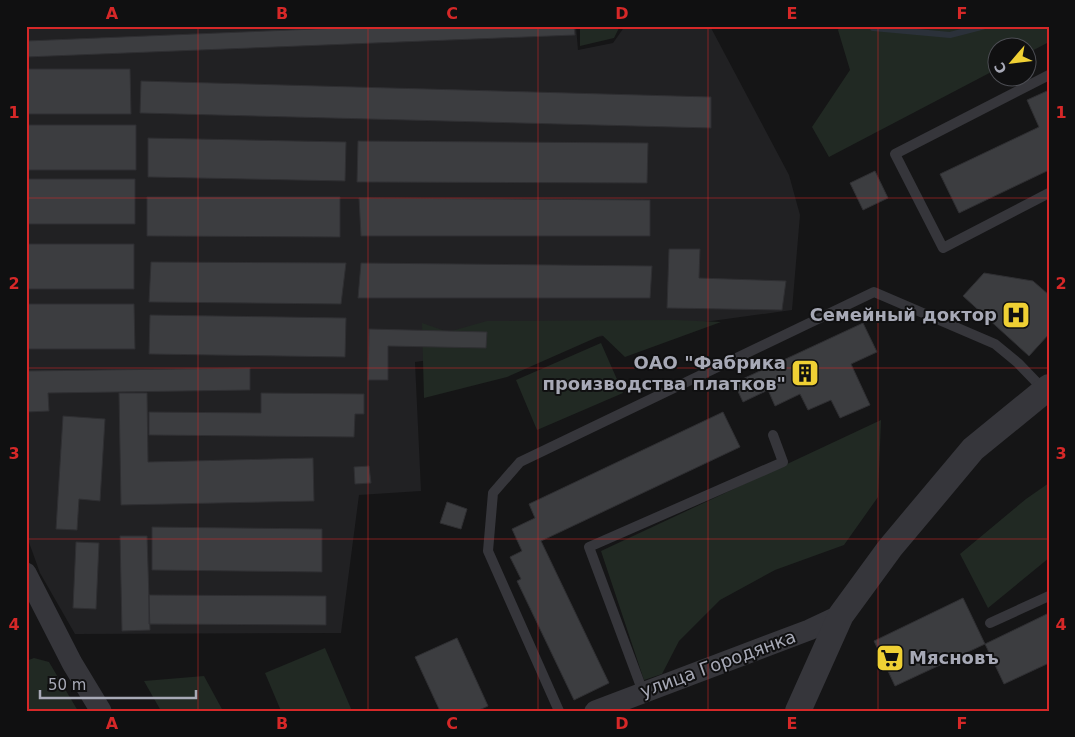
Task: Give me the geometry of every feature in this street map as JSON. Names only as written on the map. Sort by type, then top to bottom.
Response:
[{"type":"street","points":[[798,711],[841,614],[890,548],[973,449],[1046,389]]},
{"type":"street","points":[[26,573],[72,663],[100,711]]},
{"type":"street","name":"улица Городянка","points":[[594,711],[632,700],[809,630],[841,614]]},
{"type":"lane","points":[[1049,75],[895,154],[943,248],[1049,193]]},
{"type":"lane","points":[[559,711],[488,551],[493,493],[520,462],[874,292],[995,344],[1046,389]]},
{"type":"lane","points":[[632,700],[589,547],[783,462],[773,435]]},
{"type":"lane","points":[[990,622],[1049,596]]},
{"type":"shaded area","points":[[26,26],[576,26],[578,50],[613,43],[625,26],[710,26],[789,175],[800,215],[792,310],[415,362],[421,491],[359,495],[341,633],[75,634],[40,573],[26,534]]},
{"type":"shaded area","points":[[580,26],[620,26],[614,38],[580,46]]},
{"type":"shaded area","points":[[840,26],[1049,26],[1049,42],[1038,48],[1038,38],[988,38],[988,74],[829,157],[812,127],[850,70],[838,30]]},
{"type":"shaded area","points":[[674,320],[721,322],[625,357],[602,335],[507,377],[424,398],[422,323],[448,332],[487,321]]},
{"type":"shaded area","points":[[601,343],[623,393],[537,430],[516,380]]},
{"type":"shaded area","points":[[881,420],[878,497],[844,545],[775,570],[720,600],[679,641],[662,674],[644,680],[601,551]]},
{"type":"shaded area","points":[[1049,483],[1049,558],[988,608],[960,554],[1026,499]]},
{"type":"shaded area","points":[[325,648],[352,711],[281,711],[265,673]]},
{"type":"shaded area","points":[[34,658],[49,662],[78,711],[26,711],[26,661]]},
{"type":"shaded area","points":[[204,676],[223,711],[161,711],[144,681]]},
{"type":"building","points":[[387,26],[574,26],[575,35],[26,57],[26,41]]},
{"type":"building","points":[[26,69],[130,69],[131,114],[26,114]]},
{"type":"building","points":[[141,81],[711,97],[711,128],[140,113]]},
{"type":"building","points":[[1047,91],[1049,95],[1049,170],[959,213],[940,174],[1039,127],[1027,100]]},
{"type":"building","points":[[26,125],[136,125],[136,170],[26,170]]},
{"type":"building","points":[[148,138],[346,142],[345,181],[148,177]]},
{"type":"building","points":[[358,141],[648,143],[647,183],[357,182]]},
{"type":"building","points":[[875,171],[888,198],[863,210],[850,183]]},
{"type":"building","points":[[26,179],[135,179],[135,224],[26,224]]},
{"type":"building","points":[[147,197],[340,197],[340,237],[147,236]]},
{"type":"building","points":[[359,198],[650,200],[650,236],[361,236]]},
{"type":"building","points":[[26,244],[134,244],[134,289],[26,289]]},
{"type":"building","points":[[669,249],[700,249],[699,278],[786,281],[782,310],[667,308]]},
{"type":"building","points":[[151,262],[346,263],[341,304],[149,302]]},
{"type":"building","points":[[361,263],[652,266],[650,298],[358,298]]},
{"type":"building","name":"Семейный доктор","points":[[984,273],[1033,281],[1049,295],[1049,334],[1029,356],[963,296]]},
{"type":"building","points":[[26,304],[134,304],[135,349],[26,349]]},
{"type":"building","points":[[150,315],[346,318],[345,357],[149,354]]},
{"type":"building","name":"ОАО \"Фабрика производства платков\"","points":[[863,323],[877,352],[851,364],[870,405],[840,418],[831,400],[808,410],[800,394],[775,406],[768,390],[743,402],[734,383]]},
{"type":"building","points":[[369,329],[487,332],[486,348],[388,346],[388,380],[368,380]]},
{"type":"building","points":[[250,368],[250,390],[48,393],[49,411],[27,412],[26,371]]},
{"type":"building","points":[[119,393],[147,393],[148,462],[313,458],[314,501],[121,505]]},
{"type":"building","points":[[261,393],[364,394],[364,414],[355,414],[354,437],[149,435],[149,412],[261,413]]},
{"type":"building","points":[[723,412],[740,447],[541,541],[609,683],[574,700],[517,581],[521,579],[510,557],[522,551],[512,529],[535,518],[529,504]]},
{"type":"building","points":[[63,416],[105,419],[100,501],[79,499],[77,530],[56,529]]},
{"type":"building","points":[[369,466],[371,483],[355,484],[354,467]]},
{"type":"building","points":[[447,502],[467,509],[461,529],[440,523]]},
{"type":"building","points":[[152,527],[322,529],[322,572],[152,570]]},
{"type":"building","points":[[120,536],[147,536],[150,630],[122,631]]},
{"type":"building","points":[[76,542],[99,543],[96,609],[73,608]]},
{"type":"building","points":[[149,595],[326,596],[326,625],[149,624]]},
{"type":"building","points":[[963,598],[985,644],[895,686],[874,641]]},
{"type":"building","points":[[1049,613],[1049,663],[1004,684],[985,644]]},
{"type":"building","points":[[457,638],[488,706],[477,711],[440,711],[415,657]]},
{"type":"waterway","points":[[873,28],[950,35],[985,26]]},
{"type":"place","name":"Семейный доктор","points":[[1016,315]]},
{"type":"place","name":"ОАО \"Фабрика производства платков\"","points":[[805,373]]},
{"type":"place","name":"Мясновъ","points":[[890,658]]}]
